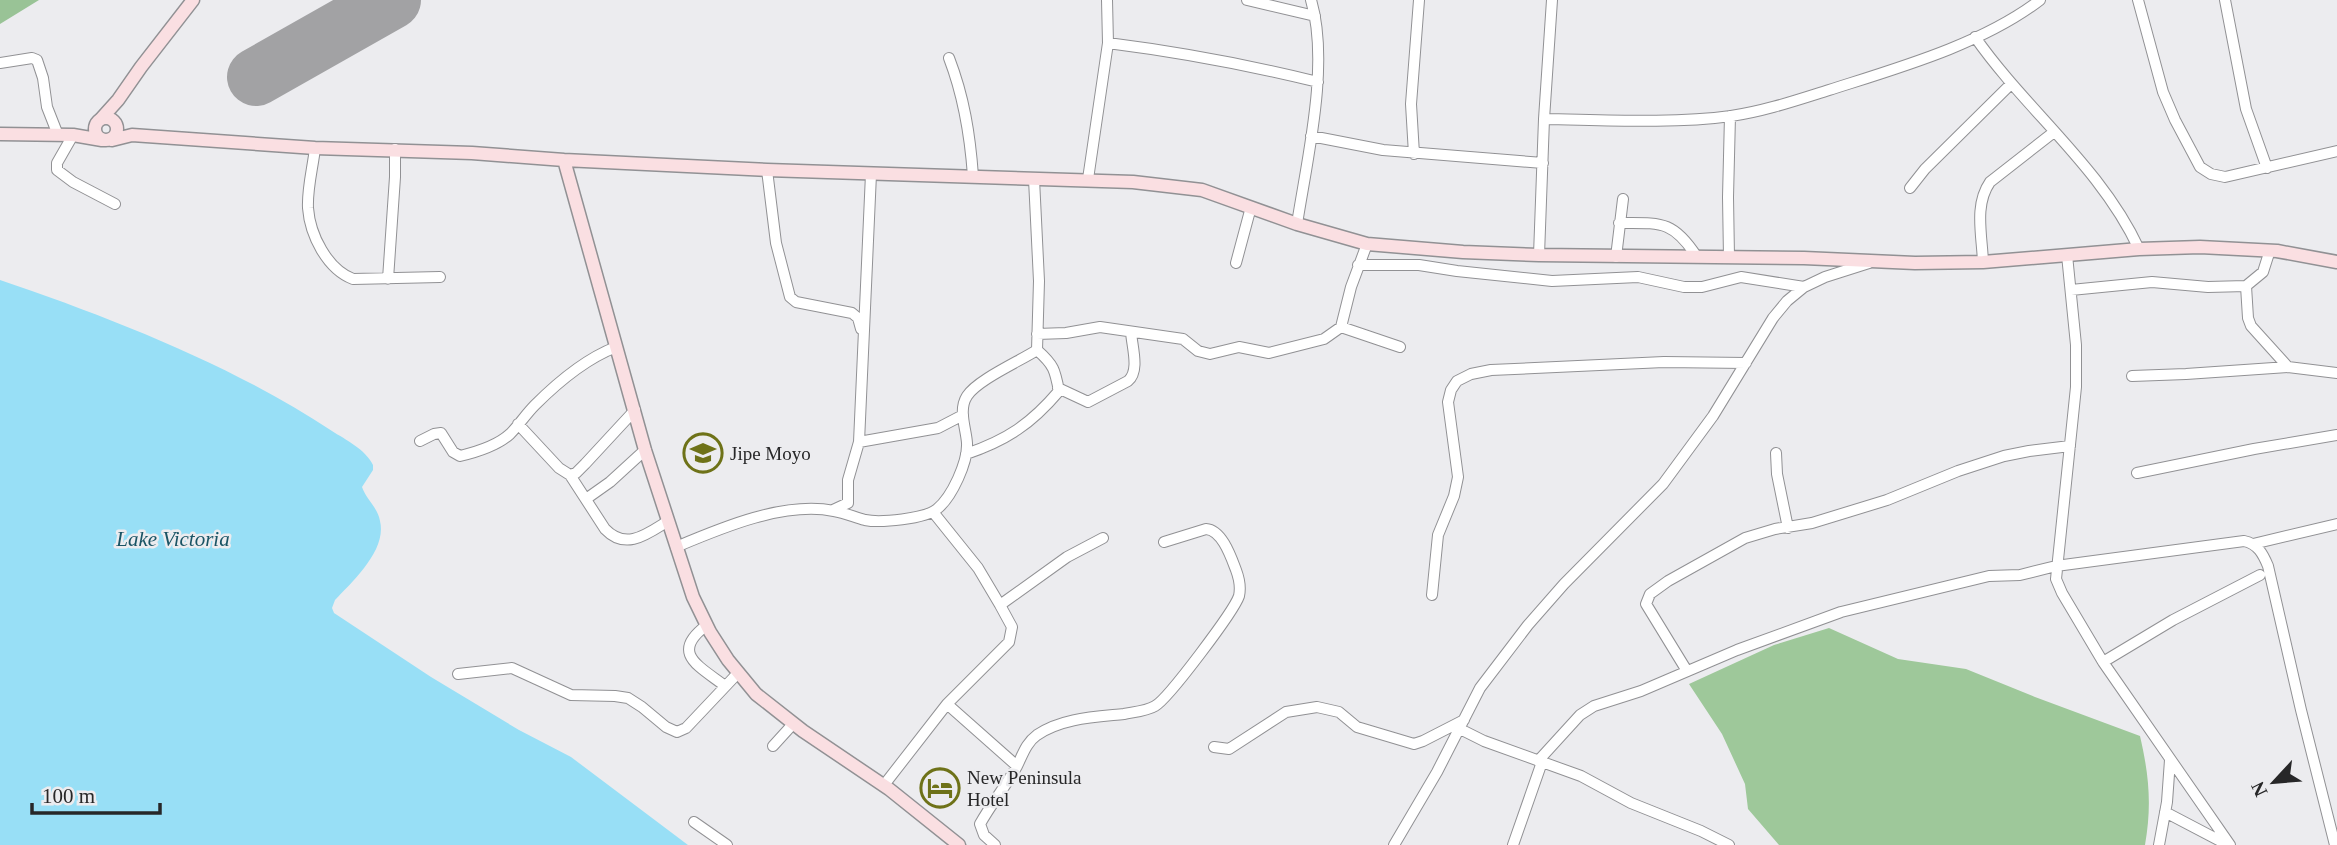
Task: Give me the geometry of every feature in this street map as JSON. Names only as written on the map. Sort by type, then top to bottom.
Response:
[{"type":"main road","points":[[107,140],[95,132],[98,121],[118,100],[193,0]]},
{"type":"main road","points":[[107,140],[118,132],[118,100]]},
{"type":"main road","points":[[73,135],[109,118],[132,135]]},
{"type":"main road","points":[[0,134],[73,135],[107,140],[132,135],[315,148],[395,149],[767,170],[1133,182],[1202,190],[1297,224],[1367,244],[1402,248],[1616,257],[1804,258],[1869,263],[1983,262],[2139,249],[2200,247],[2270,250],[2337,262]]},
{"type":"main road","points":[[564,160],[645,450],[693,597],[707,625],[738,673],[756,694],[793,724],[884,785],[959,845]]},
{"type":"street","points":[[1088,179],[1108,43],[1107,0]]},
{"type":"street","points":[[1247,0],[1315,16]]},
{"type":"street","points":[[1297,224],[1318,82],[1315,16],[1311,0]]},
{"type":"street","points":[[1414,154],[1411,104],[1419,0]]},
{"type":"street","points":[[1539,255],[1552,0]]},
{"type":"street","points":[[1544,119],[1645,120],[1730,116],[1783,105],[1872,77],[1975,37],[2040,0]]},
{"type":"street","points":[[2138,0],[2163,92],[2200,167],[2211,174],[2225,177],[2337,150]]},
{"type":"street","points":[[2225,0],[2246,109],[2267,168]]},
{"type":"street","points":[[1975,37],[2011,84],[2084,164],[2111,200],[2139,249]]},
{"type":"street","points":[[1108,43],[1199,57],[1318,82]]},
{"type":"street","points":[[0,63],[32,58],[37,60],[43,78],[47,107],[58,135]]},
{"type":"street","points":[[948,58],[964,103],[973,176]]},
{"type":"street","points":[[1910,188],[1925,169],[2011,84]]},
{"type":"street","points":[[1729,257],[1730,116]]},
{"type":"street","points":[[1983,262],[1980,208],[1984,191],[1990,182],[2053,132]]},
{"type":"street","points":[[73,135],[57,163],[57,170],[73,182],[115,204]]},
{"type":"street","points":[[1311,135],[1414,154],[1542,163]]},
{"type":"street","points":[[315,148],[308,208],[312,227],[331,264],[342,275],[353,279],[440,276]]},
{"type":"street","points":[[388,279],[395,149]]},
{"type":"street","points":[[767,170],[776,243],[790,297],[796,302],[855,314],[863,337]]},
{"type":"street","points":[[832,510],[848,503],[848,480],[859,442],[872,174]]},
{"type":"street","points":[[966,454],[1002,440],[1021,429],[1039,414],[1059,391],[1057,374],[1051,363],[1037,350],[1039,281],[1034,179]]},
{"type":"street","points":[[1616,257],[1623,199]]},
{"type":"street","points":[[1236,263],[1251,207]]},
{"type":"street","points":[[1619,223],[1670,227],[1686,239],[1697,257]]},
{"type":"street","points":[[1037,334],[1066,333],[1100,327],[1183,339],[1202,353],[1210,354],[1239,347],[1269,353],[1324,339],[1341,327],[1358,265],[1367,244]]},
{"type":"street","points":[[2071,290],[2152,282],[2208,287],[2246,285],[2263,272],[2270,250]]},
{"type":"street","points":[[2067,255],[2076,345],[2076,387],[2056,579],[2103,662],[2229,845]]},
{"type":"street","points":[[1394,845],[1480,688],[1528,625],[1675,469],[1713,416],[1773,318],[1787,301],[1804,287],[1869,263]]},
{"type":"street","points":[[1358,265],[1419,265],[1552,281],[1638,277],[1684,287],[1702,287],[1741,277],[1804,287]]},
{"type":"street","points":[[2246,285],[2251,326],[2288,367]]},
{"type":"street","points":[[1341,327],[1401,347]]},
{"type":"street","points":[[1058,388],[1088,402],[1128,381],[1135,369],[1131,332]]},
{"type":"street","points":[[420,441],[441,433],[453,452],[460,456],[493,445],[508,435],[564,378],[600,354],[616,347]]},
{"type":"street","points":[[676,547],[722,527],[758,517],[801,510],[832,510],[878,521],[933,512],[943,502],[959,476],[966,454],[963,415],[968,393],[1037,350]]},
{"type":"street","points":[[1432,595],[1438,535],[1454,496],[1458,477],[1448,402],[1457,381],[1481,372],[1531,368],[1664,362],[1746,363]]},
{"type":"street","points":[[2132,376],[2288,367],[2337,373]]},
{"type":"street","points":[[570,475],[585,464],[635,410]]},
{"type":"street","points":[[859,442],[938,428],[963,415]]},
{"type":"street","points":[[518,424],[559,468],[570,475],[611,535],[620,540],[635,540],[668,521]]},
{"type":"street","points":[[2137,473],[2337,435]]},
{"type":"street","points":[[1687,671],[1649,612],[1646,599],[1668,581],[1731,544],[1758,533],[1812,523],[1887,500],[1958,471],[2004,456],[2070,446]]},
{"type":"street","points":[[586,499],[610,482],[645,450]]},
{"type":"street","points":[[1776,453],[1777,474],[1788,528]]},
{"type":"street","points":[[884,785],[947,704],[1009,642],[1012,627],[978,568],[933,512]]},
{"type":"street","points":[[1513,845],[1540,762],[1580,715],[1594,706],[1641,691],[1737,650],[1841,612],[1980,578],[2020,575],[2056,566],[2237,541],[2253,544],[2337,524]]},
{"type":"street","points":[[995,845],[984,835],[980,824],[1035,736],[1068,721],[1130,713],[1155,706],[1180,680],[1233,608],[1240,593],[1239,580],[1233,561],[1217,534],[1206,529],[1164,542]]},
{"type":"street","points":[[1000,605],[1045,571],[1103,537]]},
{"type":"street","points":[[2253,544],[2259,549],[2268,566],[2335,845]]},
{"type":"street","points":[[2103,662],[2184,614],[2260,575]]},
{"type":"street","points":[[707,625],[692,638],[688,646],[689,652],[694,661],[725,686]]},
{"type":"street","points":[[458,674],[512,668],[571,695],[628,698],[666,727],[677,732],[686,727],[738,673]]},
{"type":"street","points":[[947,704],[1017,766]]},
{"type":"street","points":[[1214,747],[1231,748],[1273,719],[1298,708],[1328,708],[1348,718],[1357,727],[1414,744],[1462,724]]},
{"type":"street","points":[[774,746],[793,724]]},
{"type":"street","points":[[1462,724],[1484,741],[1581,776],[1631,803],[1701,831],[1728,845]]},
{"type":"street","points":[[2159,845],[2170,760]]},
{"type":"street","points":[[2165,812],[2229,845]]},
{"type":"street","points":[[694,822],[727,845]]},
{"type":"green space","points":[[0,0],[39,0],[0,24]]},
{"type":"green space","points":[[1829,628],[1898,659],[1966,669],[2140,736],[2148,790],[2145,845],[1779,845],[1748,809],[1745,784],[1722,734],[1689,684],[1774,645]]},
{"type":"water","name":"Lake Victoria","points":[[0,280],[85,310],[171,345],[255,385],[360,450],[373,465],[373,470],[362,487],[379,516],[381,532],[374,554],[335,600],[332,608],[334,613],[431,677],[519,730],[571,757],[688,845],[0,845]]},
{"type":"runway","points":[[256,77],[392,0]]},
{"type":"place","name":"Jipe Moyo","points":[[703,453]]},
{"type":"place","name":"New Peninsula Hotel","points":[[940,788]]}]
